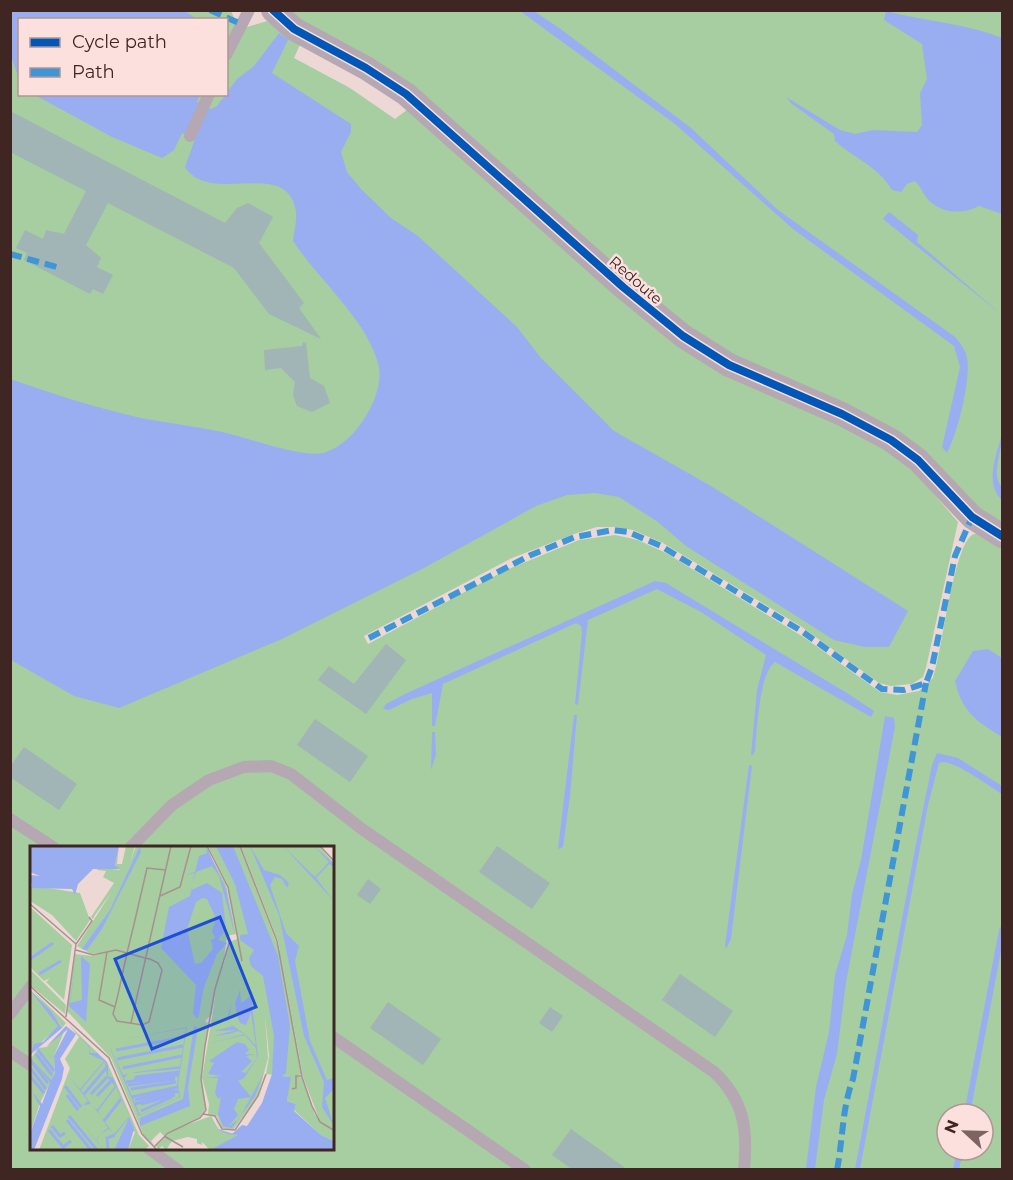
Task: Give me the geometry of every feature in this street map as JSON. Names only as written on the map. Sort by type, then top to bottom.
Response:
[{"type":"street","name":"Redoute","points":[[273,10],[294,29],[366,68],[406,94],[623,287],[683,336],[729,365],[842,414],[891,440],[918,460],[972,517],[1002,536]]},
{"type":"lane","points":[[228,52],[249,10]]},
{"type":"lane","points":[[190,136],[207,100]]},
{"type":"lane","points":[[132,846],[172,805],[209,780],[244,768],[270,766],[291,774],[362,829],[714,1072],[729,1086],[737,1101],[746,1146],[744,1170]]},
{"type":"lane","points":[[10,819],[51,846]]},
{"type":"lane","points":[[10,1014],[30,988]]},
{"type":"lane","points":[[334,1038],[525,1170]]},
{"type":"lane","points":[[10,1051],[30,1065]]},
{"type":"lane","points":[[149,1150],[178,1170]]},
{"type":"green space","points":[[285,10],[1002,11],[1002,529],[945,481],[730,360]]},
{"type":"green space","points":[[10,11],[231,11],[236,22],[244,28],[267,21],[302,40],[294,58],[350,88],[395,119],[412,106],[661,326],[896,450],[958,522],[926,668],[923,677],[912,684],[891,686],[879,683],[802,627],[663,543],[633,530],[616,527],[597,527],[512,558],[364,636],[368,644],[504,571],[579,540],[615,535],[638,540],[666,553],[805,638],[880,692],[897,695],[919,691],[933,678],[954,579],[965,544],[972,535],[979,533],[1002,542],[1002,1169],[11,1169]]},
{"type":"water","points":[[11,10],[185,11],[196,18],[18,18],[18,76],[11,56]]},
{"type":"water","points":[[520,11],[534,11],[562,30],[691,128],[778,210],[955,337],[964,349],[968,367],[959,419],[947,453],[942,447],[960,367],[954,346],[793,229],[675,124]]},
{"type":"water","points":[[886,11],[975,29],[1002,38],[1002,214],[979,206],[958,212],[944,210],[931,203],[915,181],[907,184],[901,192],[892,190],[880,175],[835,141],[834,134],[792,104],[786,97],[840,130],[855,134],[873,130],[917,132],[922,125],[920,93],[927,79],[922,44],[884,20]]},
{"type":"water","points":[[279,33],[288,40],[272,73],[351,124],[351,132],[341,152],[347,172],[362,190],[391,218],[418,236],[517,327],[541,358],[614,431],[711,486],[908,611],[889,647],[865,647],[834,640],[686,546],[658,522],[619,497],[595,493],[567,495],[536,506],[424,568],[282,639],[119,708],[74,696],[11,660],[10,379],[141,418],[222,432],[288,450],[313,454],[335,448],[346,440],[366,417],[373,403],[378,389],[379,375],[378,363],[372,347],[352,315],[293,241],[296,212],[290,196],[279,187],[264,184],[212,183],[197,178],[185,167],[195,139],[182,133],[174,150],[162,158],[112,137],[37,96],[200,96],[197,102],[211,109],[217,106],[224,96],[228,96],[228,91],[237,79],[254,66]]},
{"type":"water","points":[[889,212],[918,235],[917,242],[1002,315],[883,219]]},
{"type":"water","points":[[1002,434],[997,476],[1002,487],[1002,500],[994,486],[993,468]]},
{"type":"water","points":[[655,581],[666,583],[850,695],[874,711],[871,717],[775,662],[765,678],[755,751],[751,755],[757,690],[766,655],[701,612],[657,589],[588,620],[578,705],[575,704],[582,633],[581,626],[576,623],[443,684],[435,726],[432,726],[432,693],[389,710],[383,709],[386,704],[407,693]]},
{"type":"water","points":[[988,649],[1002,658],[1002,737],[971,715],[962,701],[955,681],[973,651]]},
{"type":"water","points":[[574,715],[577,715],[570,796],[563,847],[558,849]]},
{"type":"water","points":[[885,716],[894,718],[895,727],[846,982],[837,1054],[824,1100],[815,1169],[806,1169],[816,1087],[829,1032],[835,975],[847,935],[852,894],[861,860]]},
{"type":"water","points":[[432,732],[435,732],[436,755],[431,770]]},
{"type":"water","points":[[937,753],[958,758],[1002,786],[1002,794],[961,768],[945,762],[939,763],[928,805],[860,1169],[855,1169],[917,839],[932,765]]},
{"type":"water","points":[[749,765],[752,766],[731,939],[726,949],[725,946]]},
{"type":"building","points":[[10,111],[225,223],[237,208],[248,203],[273,217],[259,243],[304,303],[299,308],[321,339],[269,314],[234,268],[108,203],[86,245],[101,258],[97,267],[113,275],[103,294],[93,289],[90,294],[24,260],[27,253],[16,248],[25,230],[43,239],[46,230],[64,234],[86,191],[10,152]]},
{"type":"building","points":[[303,342],[306,343],[310,378],[324,386],[330,403],[312,412],[297,406],[293,395],[295,382],[281,368],[265,370],[264,350],[302,346]]},
{"type":"building","points":[[386,644],[406,660],[366,714],[318,680],[329,666],[354,684]]},
{"type":"building","points":[[315,719],[368,756],[350,782],[297,745]]},
{"type":"building","points":[[24,747],[77,784],[59,810],[10,777],[10,767]]},
{"type":"building","points":[[497,846],[550,883],[532,909],[479,872]]},
{"type":"building","points":[[368,879],[381,889],[370,904],[357,895]]},
{"type":"building","points":[[680,974],[733,1011],[715,1037],[662,1000]]},
{"type":"building","points":[[388,1002],[441,1039],[423,1065],[370,1028]]},
{"type":"building","points":[[550,1007],[563,1016],[552,1032],[539,1023]]},
{"type":"building","points":[[571,1129],[628,1170],[573,1170],[552,1155]]},
{"type":"waterway","points":[[969,1102],[1002,930]]},
{"type":"waterway","points":[[956,1170],[958,1162]]},
{"type":"marked path","points":[[210,10],[228,18]]},
{"type":"marked path","points":[[228,18],[241,24]]},
{"type":"marked path","points":[[10,254],[57,267]]},
{"type":"marked path","points":[[369,638],[531,555],[575,537],[613,530],[628,532],[661,546],[803,632],[882,689],[904,690],[926,683],[932,667],[955,556],[972,517]]},
{"type":"marked path","points":[[837,1170],[849,1090],[853,1079],[926,683]]},
{"type":"cycle path","points":[[273,10],[294,29],[366,68],[406,94],[623,287],[683,336],[729,365],[842,414],[891,440],[918,460],[972,517],[1002,536]]}]
